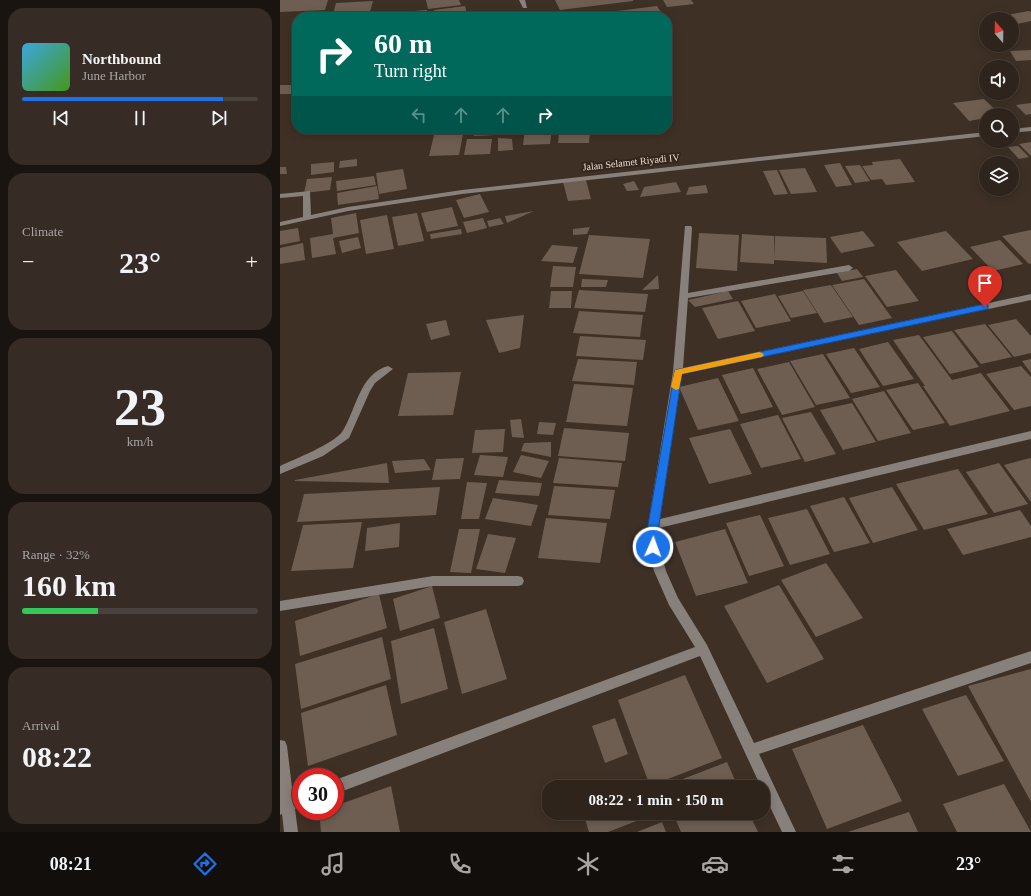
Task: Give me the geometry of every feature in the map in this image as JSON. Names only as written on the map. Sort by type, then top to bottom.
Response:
[{"type":"street","points":[[522,0],[525,7]]},
{"type":"street","points":[[1019,130],[1031,129]]},
{"type":"street","name":"Jalan Selamet Riyadi IV","points":[[280,224],[348,209],[470,191],[979,135]]},
{"type":"street","points":[[280,196],[307,193],[307,218]]},
{"type":"street","points":[[688,228],[678,372],[654,525],[653,547],[660,572],[672,601],[703,649],[789,832]]},
{"type":"street","points":[[684,296],[849,268]]},
{"type":"street","points":[[678,372],[1031,297]]},
{"type":"street","points":[[280,470],[319,453],[345,435],[366,390],[372,381],[388,369]]},
{"type":"street","points":[[654,525],[1031,435]]},
{"type":"street","points":[[280,606],[433,581],[518,581]]},
{"type":"street","points":[[344,784],[703,649]]},
{"type":"street","points":[[751,750],[1031,657]]},
{"type":"street","points":[[280,746],[283,806],[291,832]]},
{"type":"building","points":[[280,0],[328,0],[325,10],[280,12]]},
{"type":"building","points":[[426,0],[459,0],[461,5],[428,9]]},
{"type":"building","points":[[555,0],[633,0],[633,1],[560,10]]},
{"type":"building","points":[[663,0],[691,0],[694,4],[667,7]]},
{"type":"building","points":[[373,1],[370,12],[334,12],[336,3]]},
{"type":"building","points":[[465,6],[467,12],[435,12],[434,10]]},
{"type":"building","points":[[657,6],[661,12],[610,12]]},
{"type":"building","points":[[427,10],[427,12],[400,12]]},
{"type":"building","points":[[1031,12],[1031,21],[1019,24],[1019,13]]},
{"type":"building","points":[[1031,50],[1031,60],[1015,60],[1011,52],[1019,52],[1019,51]]},
{"type":"building","points":[[280,85],[292,85],[292,94],[280,94]]},
{"type":"building","points":[[985,100],[994,108],[979,108],[979,119],[969,121],[953,103]]},
{"type":"building","points":[[1031,103],[1031,114],[1026,115],[1016,105]]},
{"type":"building","points":[[463,134],[459,155],[429,156],[434,135]]},
{"type":"building","points":[[474,134],[495,134],[495,135],[474,136]]},
{"type":"building","points":[[500,134],[516,134],[516,135]]},
{"type":"building","points":[[524,134],[551,134],[550,144],[523,145]]},
{"type":"building","points":[[559,134],[590,134],[589,143],[558,143]]},
{"type":"building","points":[[498,138],[512,139],[513,150],[498,151]]},
{"type":"building","points":[[467,139],[492,139],[490,154],[464,155]]},
{"type":"building","points":[[1031,142],[1031,156],[1019,144]]},
{"type":"building","points":[[1019,147],[1029,157],[1019,159],[1019,156],[1016,156],[1009,148]]},
{"type":"building","points":[[357,159],[357,166],[339,168],[340,161]]},
{"type":"building","points":[[900,159],[915,182],[886,185],[882,179],[871,180],[862,166],[873,165],[872,162]]},
{"type":"building","points":[[334,162],[334,172],[311,175],[311,164]]},
{"type":"building","points":[[840,163],[852,185],[836,187],[824,165]]},
{"type":"building","points":[[860,165],[870,181],[855,183],[845,166]]},
{"type":"building","points":[[280,167],[286,167],[287,174],[280,174]]},
{"type":"building","points":[[805,168],[817,192],[791,194],[779,170]]},
{"type":"building","points":[[403,169],[407,189],[379,194],[376,173]]},
{"type":"building","points":[[777,170],[788,194],[774,195],[763,171]]},
{"type":"building","points":[[374,176],[376,185],[337,191],[336,181]]},
{"type":"building","points":[[332,177],[330,190],[304,193],[307,179]]},
{"type":"building","points":[[586,180],[591,199],[568,201],[563,182]]},
{"type":"building","points":[[634,181],[639,190],[627,191],[623,184]]},
{"type":"building","points":[[676,182],[681,192],[640,197],[644,187]]},
{"type":"building","points":[[706,185],[708,193],[686,195],[689,187]]},
{"type":"building","points":[[377,186],[379,199],[338,205],[337,193]]},
{"type":"building","points":[[480,194],[489,212],[464,218],[456,200]]},
{"type":"building","points":[[452,207],[458,226],[427,232],[421,213]]},
{"type":"building","points":[[534,211],[507,223],[505,216]]},
{"type":"building","points":[[356,213],[359,233],[333,238],[336,254],[312,258],[310,238],[333,234],[331,218]]},
{"type":"building","points":[[417,213],[424,241],[398,246],[392,217]]},
{"type":"building","points":[[387,215],[394,249],[366,254],[360,220]]},
{"type":"building","points":[[483,218],[487,228],[467,233],[463,222]]},
{"type":"building","points":[[500,218],[504,224],[489,227],[487,221]]},
{"type":"building","points":[[590,227],[587,234],[573,235],[573,229]]},
{"type":"building","points":[[298,228],[300,241],[280,245],[280,231]]},
{"type":"building","points":[[461,229],[462,234],[431,239],[430,234]]},
{"type":"building","points":[[1031,230],[1031,263],[1029,264],[1002,236]]},
{"type":"building","points":[[863,231],[875,246],[841,253],[830,237]]},
{"type":"building","points":[[946,231],[973,259],[922,271],[897,242]]},
{"type":"building","points":[[699,233],[739,235],[737,271],[696,268]]},
{"type":"building","points":[[742,234],[774,236],[774,264],[740,262]]},
{"type":"building","points":[[589,235],[650,239],[643,278],[579,274]]},
{"type":"building","points":[[775,236],[826,238],[827,263],[774,260]]},
{"type":"building","points":[[358,237],[361,248],[342,253],[339,241]]},
{"type":"building","points":[[1000,240],[1023,264],[993,271],[970,247]]},
{"type":"building","points":[[303,243],[305,260],[280,264],[280,248]]},
{"type":"building","points":[[552,245],[578,247],[573,263],[541,261]]},
{"type":"building","points":[[553,266],[576,267],[573,287],[550,287]]},
{"type":"building","points":[[857,269],[863,277],[842,281],[837,273]]},
{"type":"building","points":[[896,270],[919,301],[887,307],[865,276]]},
{"type":"building","points":[[658,275],[659,289],[642,290]]},
{"type":"building","points":[[582,279],[608,280],[606,287],[581,287]]},
{"type":"building","points":[[864,279],[892,318],[859,325],[832,285]]},
{"type":"building","points":[[831,285],[853,317],[824,323],[803,290]]},
{"type":"building","points":[[579,290],[648,294],[645,312],[574,308]]},
{"type":"building","points":[[551,291],[572,291],[571,308],[549,308]]},
{"type":"building","points":[[728,291],[733,299],[695,307],[688,300]]},
{"type":"building","points":[[803,291],[817,313],[791,318],[778,296]]},
{"type":"building","points":[[775,294],[791,321],[756,328],[741,301]]},
{"type":"building","points":[[738,301],[755,331],[718,339],[702,308]]},
{"type":"building","points":[[579,311],[643,315],[640,337],[573,333]]},
{"type":"building","points":[[524,315],[520,348],[499,353],[486,320]]},
{"type":"building","points":[[1016,319],[1031,336],[1031,353],[1014,357],[988,325]]},
{"type":"building","points":[[446,320],[450,335],[431,340],[426,324]]},
{"type":"building","points":[[985,324],[1012,357],[981,364],[954,330]]},
{"type":"building","points":[[952,331],[979,367],[950,374],[923,337]]},
{"type":"building","points":[[919,335],[952,380],[981,373],[1010,411],[950,426],[923,386],[925,386],[893,340]]},
{"type":"building","points":[[580,336],[646,340],[643,360],[576,356]]},
{"type":"building","points":[[888,342],[914,379],[883,386],[859,349]]},
{"type":"building","points":[[854,348],[880,387],[851,393],[826,354]]},
{"type":"building","points":[[823,354],[850,398],[816,405],[790,361]]},
{"type":"building","points":[[578,359],[637,362],[634,385],[572,381]]},
{"type":"building","points":[[1031,359],[1031,373],[1022,361]]},
{"type":"building","points":[[789,362],[815,407],[782,415],[757,369]]},
{"type":"building","points":[[1021,366],[1031,377],[1031,406],[1014,410],[986,374]]},
{"type":"building","points":[[753,368],[773,407],[741,414],[722,375]]},
{"type":"building","points":[[461,372],[453,415],[398,416],[408,373]]},
{"type":"building","points":[[718,378],[739,421],[698,430],[679,387]]},
{"type":"building","points":[[918,383],[945,423],[913,430],[886,390]]},
{"type":"building","points":[[574,384],[633,388],[627,426],[566,422]]},
{"type":"building","points":[[884,391],[911,433],[878,441],[852,399]]},
{"type":"building","points":[[852,403],[876,442],[843,450],[820,410]]},
{"type":"building","points":[[811,412],[836,454],[805,462],[782,418]]},
{"type":"building","points":[[778,415],[801,459],[761,468],[740,424]]},
{"type":"building","points":[[521,419],[524,438],[512,437],[510,420]]},
{"type":"building","points":[[539,422],[556,423],[553,435],[537,434]]},
{"type":"building","points":[[564,428],[629,433],[625,461],[558,456]]},
{"type":"building","points":[[505,429],[503,452],[472,453],[475,430]]},
{"type":"building","points":[[730,429],[752,474],[709,484],[689,438]]},
{"type":"building","points":[[551,442],[551,457],[521,451],[524,443]]},
{"type":"building","points":[[480,455],[508,457],[503,477],[474,475]]},
{"type":"building","points":[[521,455],[549,461],[541,478],[513,472]]},
{"type":"building","points":[[464,458],[460,479],[432,480],[436,459]]},
{"type":"building","points":[[559,458],[622,463],[618,487],[553,483]]},
{"type":"building","points":[[424,459],[431,470],[395,473],[392,461]]},
{"type":"building","points":[[1031,459],[1031,502],[1004,465]]},
{"type":"building","points":[[387,463],[389,483],[295,481],[295,480]]},
{"type":"building","points":[[999,463],[1028,504],[994,513],[966,472]]},
{"type":"building","points":[[958,469],[988,514],[924,530],[896,484]]},
{"type":"building","points":[[499,480],[542,483],[539,496],[495,493]]},
{"type":"building","points":[[467,482],[487,483],[479,519],[461,519]]},
{"type":"building","points":[[554,486],[615,490],[610,519],[548,515]]},
{"type":"building","points":[[440,487],[436,515],[297,522],[304,494]]},
{"type":"building","points":[[892,487],[918,530],[873,543],[849,498]]},
{"type":"building","points":[[844,497],[870,543],[834,552],[810,506]]},
{"type":"building","points":[[493,498],[538,505],[531,526],[485,519]]},
{"type":"building","points":[[807,509],[830,554],[790,565],[768,518]]},
{"type":"building","points":[[1020,510],[1031,526],[1031,537],[963,555],[947,529]]},
{"type":"building","points":[[760,515],[784,566],[749,576],[726,523]]},
{"type":"building","points":[[546,518],[607,523],[600,563],[538,558]]},
{"type":"building","points":[[362,522],[353,568],[291,571],[303,525]]},
{"type":"building","points":[[400,523],[399,547],[365,551],[367,528]]},
{"type":"building","points":[[459,529],[480,529],[471,573],[450,572]]},
{"type":"building","points":[[725,529],[748,583],[696,596],[675,542]]},
{"type":"building","points":[[488,534],[516,538],[505,573],[476,569]]},
{"type":"building","points":[[826,563],[863,618],[816,637],[781,580]]},
{"type":"building","points":[[779,585],[824,659],[767,683],[724,606]]},
{"type":"building","points":[[432,586],[440,618],[400,631],[393,599]]},
{"type":"building","points":[[379,594],[387,628],[300,656],[295,621]]},
{"type":"building","points":[[486,609],[507,679],[462,694],[444,622]]},
{"type":"building","points":[[434,628],[448,689],[401,704],[391,641]]},
{"type":"building","points":[[382,637],[391,679],[301,709],[295,664]]},
{"type":"building","points":[[1031,669],[1031,802],[968,686]]},
{"type":"building","points":[[685,675],[722,758],[665,780],[648,780],[618,700]]},
{"type":"building","points":[[386,685],[397,735],[308,766],[301,713]]},
{"type":"building","points":[[966,695],[1004,761],[958,776],[922,709]]},
{"type":"building","points":[[615,718],[628,754],[605,763],[592,726]]},
{"type":"building","points":[[863,725],[902,801],[827,829],[792,749]]},
{"type":"building","points":[[727,762],[735,780],[680,780]]},
{"type":"building","points":[[1004,784],[1031,832],[957,832],[943,804]]},
{"type":"building","points":[[391,786],[400,832],[321,832],[320,820],[344,820],[344,803]]},
{"type":"building","points":[[909,812],[918,832],[848,832]]},
{"type":"building","points":[[585,820],[639,820],[608,832],[589,832]]},
{"type":"building","points":[[676,820],[752,820],[758,832],[681,832]]},
{"type":"building","points":[[662,822],[666,832],[637,832]]},
{"type":"slow traffic","points":[[676,387],[678,372],[759,355]]},
{"type":"route","points":[[653,547],[654,525],[678,372],[985,307]]}]
